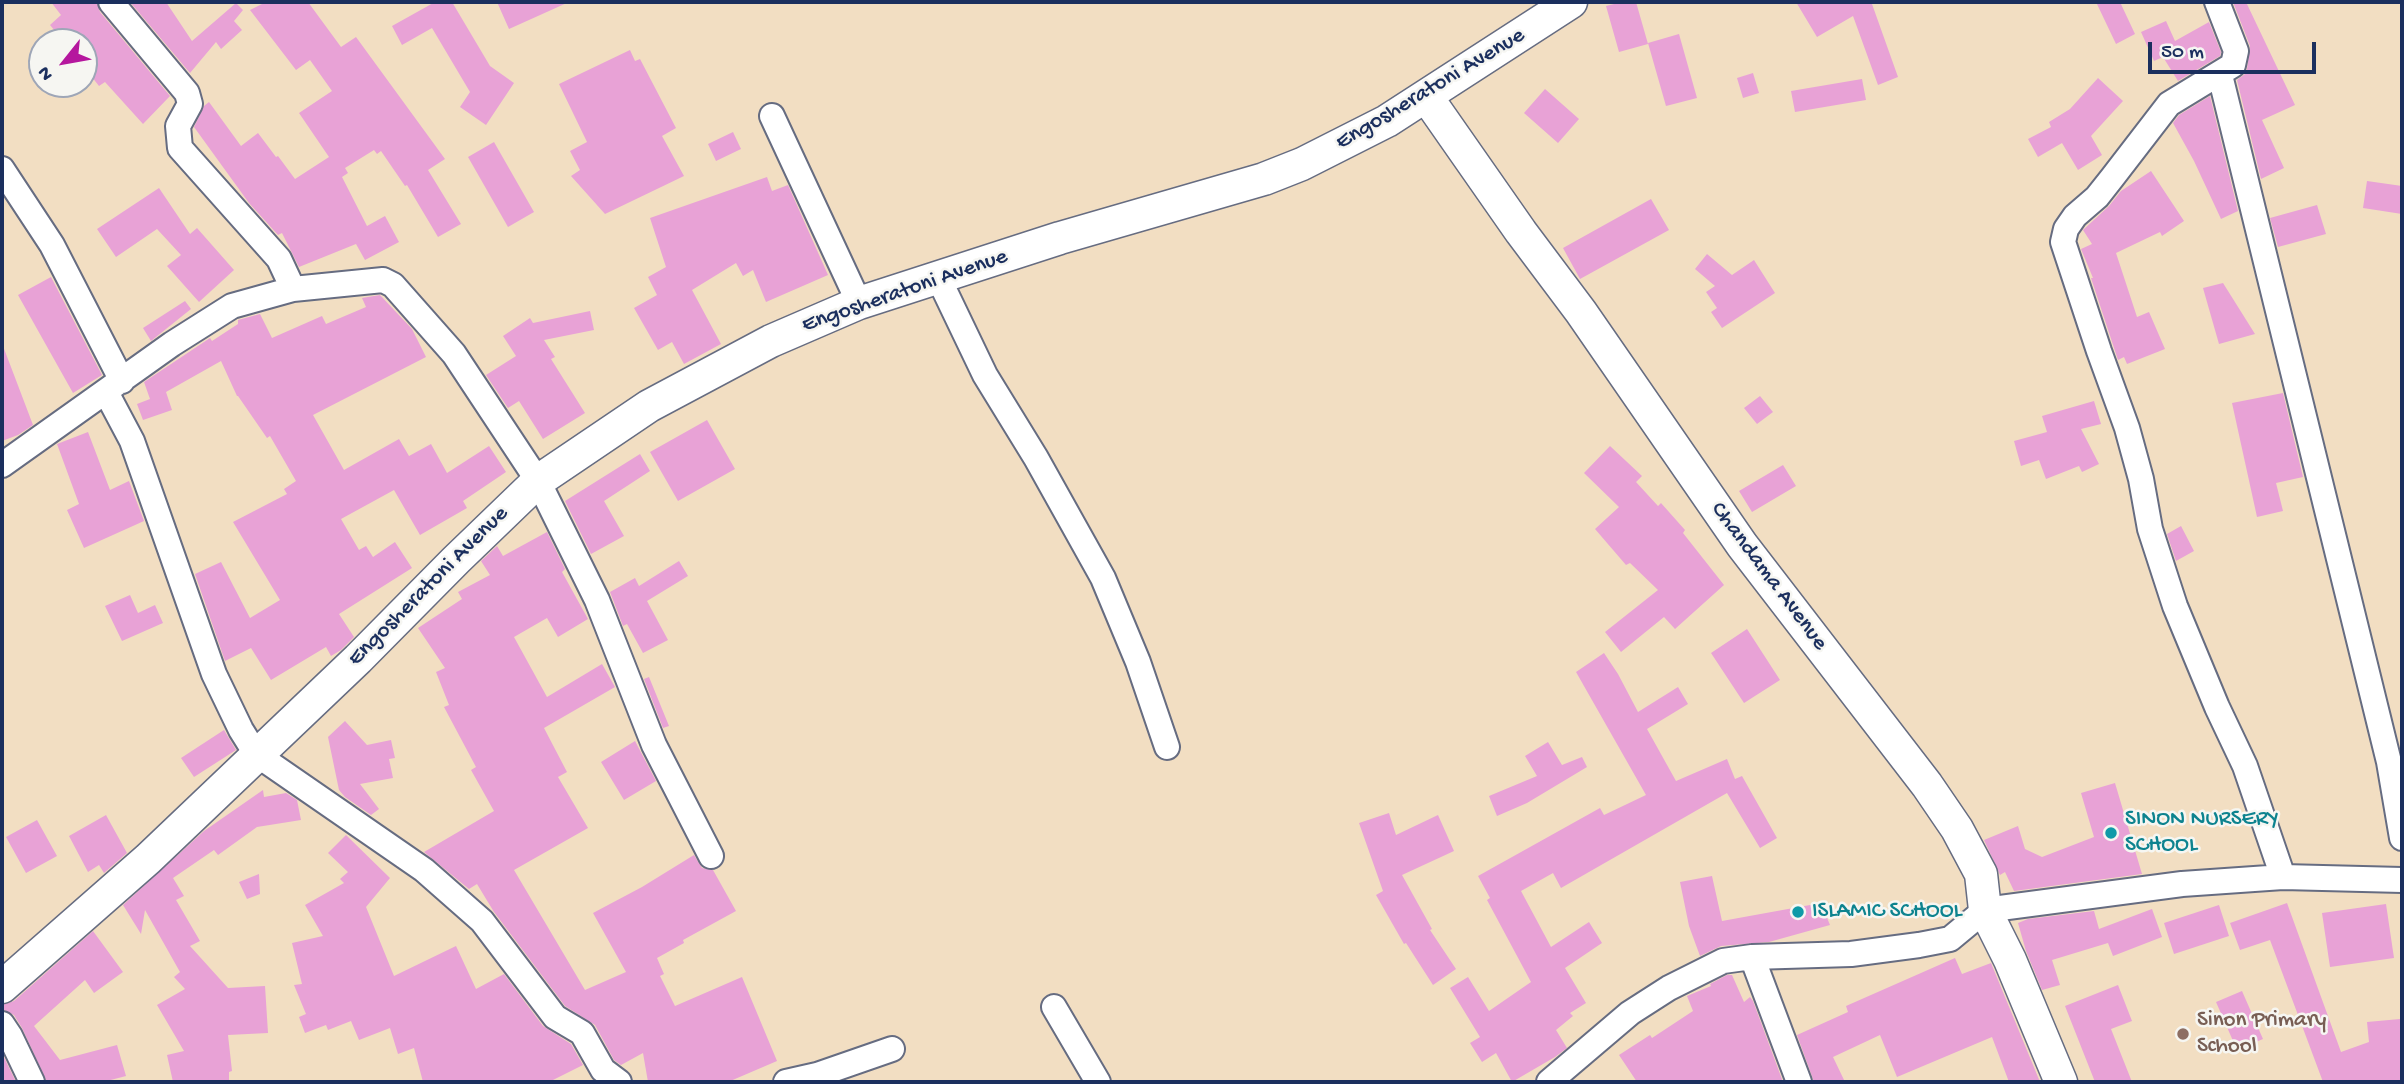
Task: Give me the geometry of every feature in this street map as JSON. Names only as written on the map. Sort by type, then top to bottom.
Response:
[{"type":"street","points":[[111,2],[187,93],[190,104],[178,126],[180,149],[279,259],[293,289]]},
{"type":"street","name":"Engosheratoni Avenue","points":[[2,987],[148,859],[358,660],[538,481],[649,406],[771,341],[859,303],[1093,228],[1264,179],[1341,146],[1387,121],[1571,2]]},
{"type":"street","points":[[2217,2],[2236,51],[2233,65],[2169,104],[2097,197],[2075,216],[2066,229],[2063,242],[2127,428],[2141,479],[2150,529],[2175,606],[2217,708],[2245,766],[2283,877]]},
{"type":"street","points":[[2220,75],[2384,737],[2402,838]]},
{"type":"street","name":"Chandama Avenue","points":[[1426,96],[1521,232],[1581,312],[1742,545],[1927,785],[1957,829],[1981,874],[1985,910],[2010,960],[2061,1082]]},
{"type":"street","points":[[772,117],[859,303]]},
{"type":"street","points":[[2,169],[52,245],[114,386],[214,674],[241,730],[257,754],[424,870],[482,921],[555,1017],[582,1033],[603,1069],[619,1082]]},
{"type":"street","points":[[937,278],[985,375],[1036,458],[1103,578],[1138,662],[1167,747]]},
{"type":"street","points":[[2,465],[172,344],[232,306],[293,289],[383,280],[393,285],[454,354],[538,481],[597,600],[654,745],[711,856]]},
{"type":"street","points":[[1549,1082],[1630,1013],[1669,988],[1723,961],[1752,957],[1851,954],[1951,939],[1985,910],[2182,884],[2283,877],[2402,880]]},
{"type":"street","points":[[1752,957],[1799,1082]]},
{"type":"street","points":[[1055,1007],[1098,1082]]},
{"type":"street","points":[[2,1024],[32,1082]]},
{"type":"street","points":[[786,1082],[817,1076],[892,1049]]},
{"type":"building","points":[[51,2],[97,2],[100,12],[170,96],[143,124],[105,82],[98,85],[98,28],[52,28],[50,25],[61,15]]},
{"type":"building","points":[[130,2],[166,2],[192,41],[236,3],[243,10],[234,21],[242,30],[221,49],[216,42],[190,73]]},
{"type":"building","points":[[266,2],[308,2],[341,47],[356,37],[445,159],[428,170],[461,224],[438,237],[407,185],[405,186],[381,151],[377,154],[374,150],[345,168],[348,173],[342,177],[367,226],[385,216],[399,242],[365,260],[356,244],[299,267],[282,233],[278,235],[249,203],[194,127],[204,106],[209,102],[241,146],[258,133],[295,179],[329,157],[299,113],[332,91],[310,60],[296,70],[250,10]]},
{"type":"building","points":[[435,2],[452,2],[490,66],[514,83],[486,125],[460,107],[470,92],[432,28],[402,45],[392,26]]},
{"type":"building","points":[[497,2],[569,2],[509,29]]},
{"type":"building","points":[[1636,2],[1648,44],[1619,52],[1606,6]]},
{"type":"building","points":[[1796,2],[1876,2],[1872,4],[1898,77],[1878,85],[1853,16],[1817,37]]},
{"type":"building","points":[[2096,2],[2120,2],[2135,34],[2116,44]]},
{"type":"building","points":[[2233,2],[2246,2],[2295,105],[2262,120],[2284,168],[2261,179],[2237,80],[2247,69],[2250,46]]},
{"type":"building","points":[[2166,21],[2175,41],[2209,22],[2221,52],[2220,56],[2178,81],[2163,57],[2154,61],[2141,32]]},
{"type":"building","points":[[1679,34],[1697,98],[1666,106],[1648,43]]},
{"type":"building","points":[[630,50],[635,61],[640,59],[676,128],[662,136],[684,176],[605,214],[571,176],[580,170],[570,151],[587,142],[559,84]]},
{"type":"building","points":[[1753,73],[1759,93],[1743,98],[1737,78]]},
{"type":"building","points":[[2098,78],[2123,101],[2091,136],[2102,155],[2078,170],[2062,143],[2038,157],[2028,139],[2051,127],[2049,122],[2070,109]]},
{"type":"building","points":[[1862,79],[1866,100],[1795,112],[1791,91]]},
{"type":"building","points":[[1545,89],[1579,119],[1558,143],[1524,113]]},
{"type":"building","points":[[2210,96],[2238,211],[2221,219],[2173,123],[2179,115]]},
{"type":"building","points":[[733,132],[741,149],[716,161],[708,144]]},
{"type":"building","points":[[494,142],[534,212],[508,227],[468,157]]},
{"type":"building","points":[[2151,171],[2184,221],[2162,236],[2160,232],[2116,253],[2137,317],[2149,312],[2165,349],[2127,364],[2124,357],[2118,360],[2093,278],[2081,249],[2092,244],[2083,230],[2121,191]]},
{"type":"building","points":[[767,177],[772,191],[788,185],[828,275],[766,302],[753,270],[743,276],[736,263],[692,290],[721,344],[684,364],[672,342],[658,350],[634,308],[657,295],[648,277],[666,267],[650,218]]},
{"type":"building","points":[[2367,181],[2402,186],[2402,214],[2363,208]]},
{"type":"building","points":[[159,188],[190,234],[197,228],[234,270],[199,302],[167,266],[181,255],[157,229],[116,257],[97,229]]},
{"type":"building","points":[[1651,199],[1669,230],[1580,279],[1563,248]]},
{"type":"building","points":[[2317,205],[2326,234],[2278,247],[2270,218]]},
{"type":"building","points":[[1707,254],[1732,275],[1754,260],[1775,293],[1722,328],[1711,312],[1717,308],[1706,292],[1715,286],[1695,269]]},
{"type":"building","points":[[51,277],[102,375],[73,393],[18,295]]},
{"type":"building","points":[[2223,283],[2255,334],[2219,344],[2203,288]]},
{"type":"building","points":[[380,295],[412,329],[426,357],[313,415],[344,470],[399,439],[409,456],[431,444],[447,473],[489,446],[506,472],[463,501],[467,508],[420,535],[394,490],[341,519],[359,550],[366,546],[373,557],[395,542],[412,568],[339,614],[354,637],[341,650],[331,656],[326,647],[271,680],[251,648],[225,661],[195,574],[221,562],[250,618],[280,600],[233,522],[287,494],[284,489],[296,481],[270,436],[267,438],[237,396],[221,361],[166,392],[172,410],[143,420],[137,404],[150,399],[144,382],[210,338],[212,341],[238,324],[238,320],[260,314],[272,338],[322,316],[326,324],[366,307],[362,298]]},
{"type":"building","points":[[185,301],[191,309],[151,341],[143,328]]},
{"type":"building","points":[[590,311],[594,330],[544,340],[555,357],[551,359],[585,413],[543,439],[519,401],[508,408],[486,375],[516,356],[503,336],[530,318],[533,323]]},
{"type":"building","points":[[3,346],[33,425],[2,441]]},
{"type":"building","points":[[2283,393],[2303,477],[2276,483],[2283,511],[2257,517],[2232,403]]},
{"type":"building","points":[[1760,396],[1773,412],[1757,424],[1744,408]]},
{"type":"building","points":[[2094,401],[2101,424],[2081,429],[2099,464],[2082,472],[2079,466],[2046,479],[2039,460],[2021,466],[2014,441],[2047,432],[2042,416]]},
{"type":"building","points":[[707,420],[735,469],[678,501],[650,452]]},
{"type":"building","points":[[88,432],[110,490],[129,481],[144,521],[84,548],[67,510],[79,504],[57,444]]},
{"type":"building","points":[[1610,446],[1642,476],[1636,482],[1658,506],[1661,503],[1685,530],[1683,533],[1724,585],[1675,629],[1664,617],[1621,652],[1605,632],[1658,590],[1630,563],[1626,565],[1595,529],[1619,507],[1584,473]]},
{"type":"building","points":[[640,454],[650,471],[604,501],[624,536],[591,554],[565,501]]},
{"type":"building","points":[[1783,465],[1796,486],[1752,512],[1739,491]]},
{"type":"building","points":[[2181,526],[2194,551],[2176,561],[2167,534]]},
{"type":"building","points":[[547,532],[565,569],[562,572],[588,619],[558,637],[547,618],[514,637],[547,697],[602,664],[615,687],[544,728],[567,772],[558,777],[588,828],[514,870],[585,990],[626,972],[593,913],[694,855],[702,868],[713,870],[736,911],[683,940],[684,943],[657,958],[664,974],[660,976],[675,1006],[742,977],[777,1061],[728,1082],[648,1082],[643,1053],[621,1065],[614,1060],[595,1025],[565,1006],[494,912],[477,884],[469,889],[424,852],[494,811],[471,770],[476,767],[444,707],[449,705],[436,672],[445,668],[418,628],[462,599],[458,592],[490,575],[481,561],[497,546],[503,556]]},
{"type":"building","points":[[679,561],[688,576],[647,601],[668,640],[643,653],[627,624],[623,626],[610,592],[635,578],[639,586]]},
{"type":"building","points":[[130,595],[138,613],[155,605],[163,623],[122,641],[105,606]]},
{"type":"building","points":[[1747,629],[1780,680],[1744,703],[1711,653]]},
{"type":"building","points":[[1604,653],[1638,712],[1678,687],[1688,704],[1647,729],[1676,781],[1727,759],[1735,779],[1742,776],[1777,838],[1760,848],[1727,793],[1561,888],[1553,873],[1521,891],[1551,947],[1589,922],[1602,943],[1565,968],[1586,1003],[1570,1013],[1573,1016],[1556,1030],[1567,1048],[1512,1082],[1496,1053],[1482,1062],[1470,1043],[1480,1037],[1450,988],[1468,977],[1489,1011],[1531,982],[1487,900],[1490,898],[1478,876],[1600,808],[1604,815],[1646,795],[1576,672]]},
{"type":"building","points":[[649,677],[669,726],[663,728],[644,679]]},
{"type":"building","points":[[345,721],[367,745],[391,740],[395,758],[389,759],[393,778],[360,784],[379,809],[371,815],[339,790],[328,737]]},
{"type":"building","points":[[224,730],[236,750],[194,777],[181,758]]},
{"type":"building","points":[[635,741],[656,781],[624,800],[601,762]]},
{"type":"building","points":[[1548,742],[1562,765],[1582,757],[1587,767],[1527,803],[1497,816],[1489,796],[1537,776],[1525,756]]},
{"type":"building","name":"SINON NURSERY SCHOOL","points":[[2115,783],[2142,874],[2014,891],[2005,872],[2000,875],[1984,840],[2018,826],[2025,849],[2042,857],[2094,837],[2081,793]]},
{"type":"building","points":[[263,790],[264,797],[286,793],[297,800],[301,820],[257,827],[218,855],[214,850],[173,878],[184,896],[176,900],[200,941],[190,946],[228,988],[265,986],[268,1033],[228,1035],[232,1071],[229,1072],[229,1082],[173,1082],[167,1055],[184,1051],[157,1005],[185,989],[174,977],[180,972],[145,910],[141,934],[123,905],[204,831]]},
{"type":"building","points":[[1389,813],[1396,835],[1438,815],[1454,851],[1402,875],[1432,929],[1430,930],[1456,969],[1433,985],[1406,943],[1404,944],[1376,895],[1383,891],[1359,823]]},
{"type":"building","points":[[106,815],[127,853],[104,873],[99,865],[88,872],[69,836]]},
{"type":"building","points":[[37,820],[57,856],[26,873],[6,837]]},
{"type":"building","points":[[346,835],[390,878],[366,907],[394,976],[456,946],[476,989],[504,974],[543,1026],[571,1044],[583,1065],[549,1082],[423,1082],[414,1048],[398,1054],[390,1028],[359,1040],[351,1021],[328,1030],[326,1025],[305,1033],[299,1017],[306,1014],[294,985],[302,984],[292,943],[323,936],[305,905],[344,883],[340,879],[348,872],[328,853]]},
{"type":"building","points":[[259,874],[260,894],[247,899],[239,882]]},
{"type":"building","name":"ISLAMIC SCHOOL","points":[[1712,876],[1722,921],[1821,903],[1830,925],[1769,942],[1721,946],[1700,956],[1689,926],[1680,882]]},
{"type":"building","points":[[2287,903],[2341,1052],[2369,1042],[2367,1022],[2400,1019],[2402,1081],[2323,1082],[2270,940],[2240,950],[2230,923]]},
{"type":"building","points":[[2386,904],[2394,958],[2330,967],[2322,913]]},
{"type":"building","points":[[2219,905],[2229,936],[2174,954],[2164,923]]},
{"type":"building","points":[[2152,909],[2162,937],[2113,956],[2108,943],[2052,960],[2060,985],[2042,990],[2018,923],[2028,919],[2094,911],[2099,929]]},
{"type":"building","points":[[93,931],[123,972],[94,993],[85,980],[34,1026],[60,1060],[117,1045],[126,1076],[103,1082],[47,1082],[22,1028],[14,1015],[2,1009],[2,1005],[14,1001]]},
{"type":"building","points":[[1955,958],[1962,974],[1991,963],[2040,1082],[2009,1082],[1992,1037],[1897,1077],[1880,1035],[1833,1057],[1845,1082],[1814,1082],[1797,1035],[1848,1012],[1846,1006]]},
{"type":"building","points":[[1732,975],[1744,1002],[1750,997],[1753,1001],[1783,1082],[1637,1082],[1619,1055],[1650,1035],[1652,1038],[1693,1011],[1687,996],[1711,986],[1710,984]]},
{"type":"building","points":[[2118,985],[2132,1021],[2111,1029],[2132,1082],[2095,1082],[2065,1006]]},
{"type":"building","points":[[2242,991],[2263,1039],[2237,1050],[2216,1002]]},
{"type":"building","points":[[2,1053],[16,1082],[2,1082]]},
{"type":"place","name":"SINON NURSERY SCHOOL","points":[[2111,833]]},
{"type":"place","name":"ISLAMIC SCHOOL","points":[[1798,912]]},
{"type":"place","name":"Sinon Primary School","points":[[2183,1034]]}]
